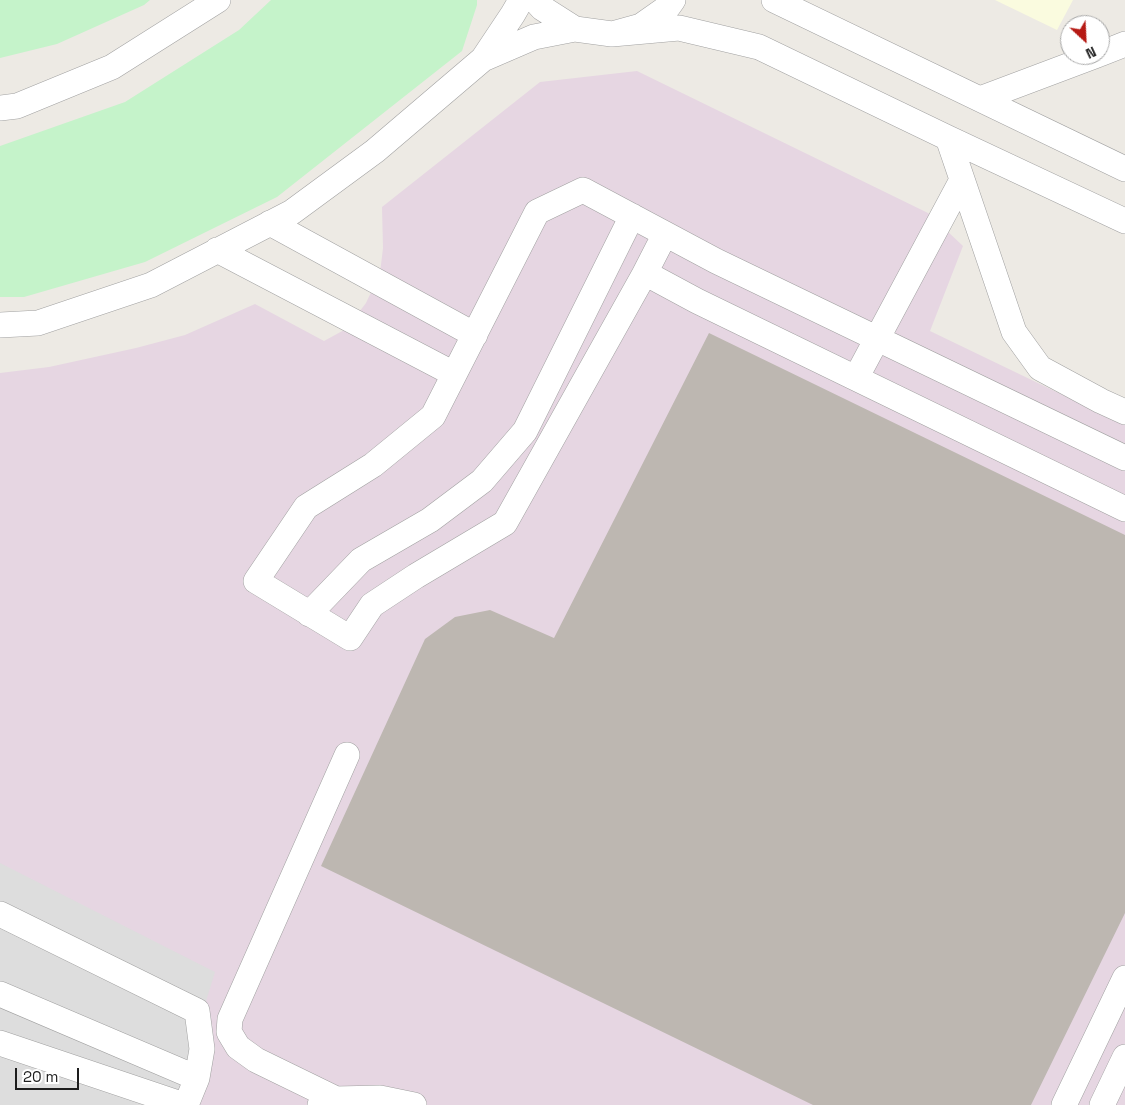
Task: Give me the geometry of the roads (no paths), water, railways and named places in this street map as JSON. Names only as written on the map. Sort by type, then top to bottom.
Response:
[{"type":"street","points":[[0,108],[17,106],[112,67],[218,0]]},
{"type":"street","points":[[0,325],[38,323],[151,285],[292,212],[375,151],[483,58],[521,0]]},
{"type":"street","points":[[536,0],[542,8],[575,29]]},
{"type":"street","points":[[612,34],[642,26],[668,7],[673,0]]},
{"type":"street","points":[[774,0],[1125,169]]},
{"type":"street","points":[[483,58],[534,37],[575,29],[612,34],[679,28],[759,47],[1125,221]]},
{"type":"street","points":[[1110,50],[1125,44]]},
{"type":"street","points":[[980,99],[1070,65]]},
{"type":"street","points":[[948,138],[1014,332],[1040,368],[1125,412]]},
{"type":"street","points":[[856,378],[962,180]]},
{"type":"street","points":[[665,234],[645,273],[504,523],[372,605],[350,638],[256,581],[306,507],[373,465],[433,416],[537,212],[583,190],[716,261],[1125,458]]},
{"type":"street","points":[[309,614],[361,560],[430,520],[482,481],[525,430],[632,216]]},
{"type":"street","points":[[270,223],[475,335]]},
{"type":"street","points":[[217,250],[454,374]]},
{"type":"street","points":[[645,273],[696,301],[1125,509]]},
{"type":"street","points":[[347,755],[230,1019],[229,1032],[238,1047],[256,1060],[328,1102],[380,1098],[414,1105]]},
{"type":"street","points":[[0,914],[197,1010],[202,1049],[197,1078],[185,1105],[0,1043]]},
{"type":"street","points":[[1064,1105],[1125,978]]},
{"type":"street","points":[[0,994],[197,1078]]},
{"type":"street","points":[[1102,1105],[1125,1057]]}]
